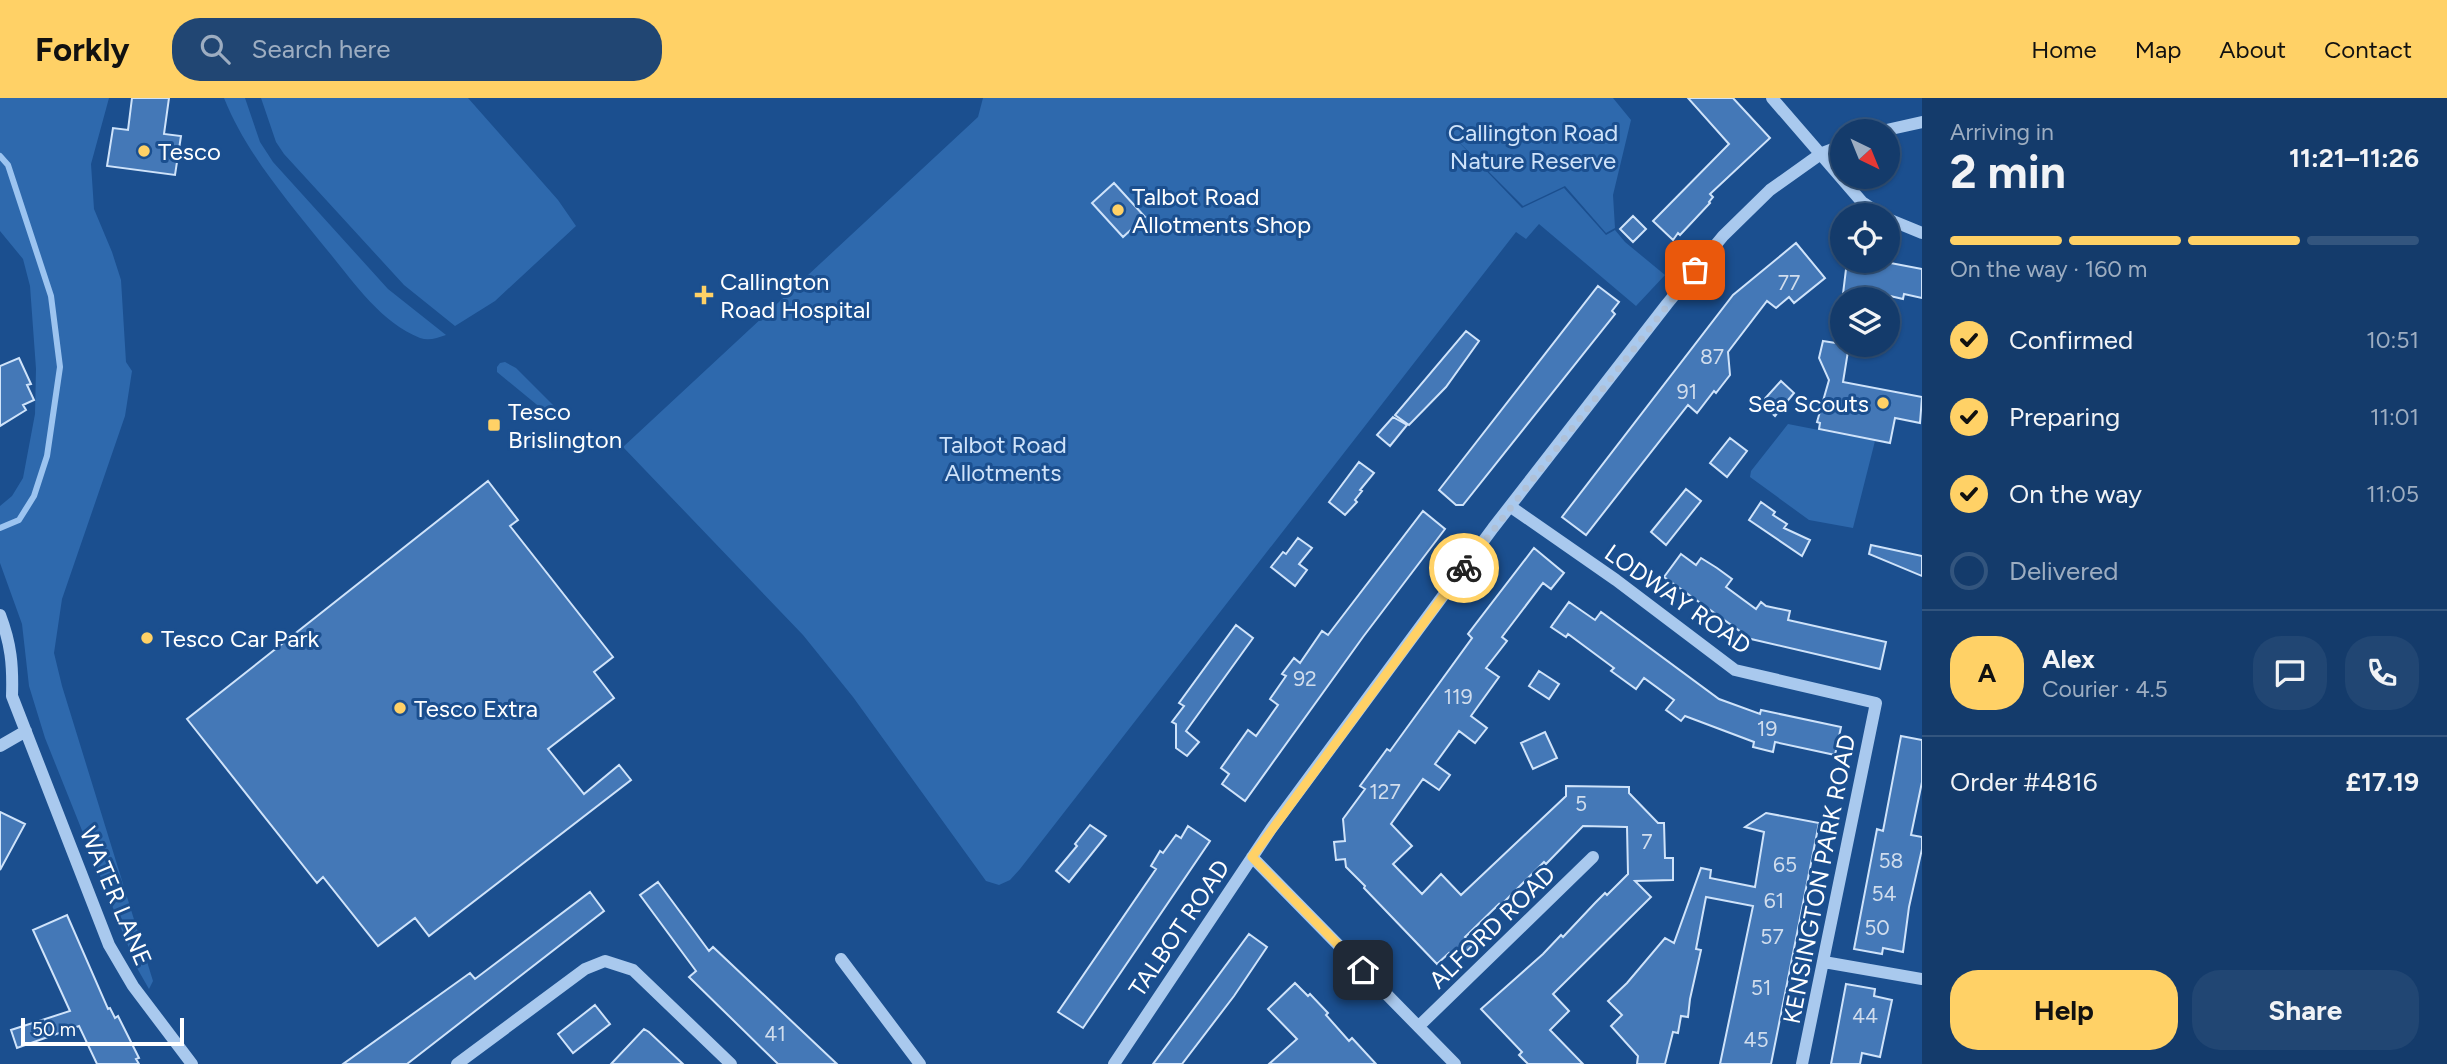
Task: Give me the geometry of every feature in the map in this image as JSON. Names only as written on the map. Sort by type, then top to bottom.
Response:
[{"type":"street","points":[[1772,98],[1864,203]]},
{"type":"street","points":[[1900,127],[1922,122]]},
{"type":"street","name":"TALBOT ROAD","points":[[1114,1064],[1252,857],[1468,562],[1667,304],[1723,236],[1770,190],[1830,150]]},
{"type":"street","points":[[1900,224],[1922,233]]},
{"type":"street","name":"LODWAY ROAD","points":[[1511,507],[1647,603],[1735,670],[1876,703]]},
{"type":"street","name":"WATER LANE","points":[[0,615],[10,642],[12,696],[109,945],[133,986],[192,1064]]},
{"type":"street","name":"KENSINGTON PARK ROAD","points":[[1802,1064],[1876,703]]},
{"type":"street","points":[[0,746],[26,731]]},
{"type":"street","points":[[1252,857],[1455,1064]]},
{"type":"street","name":"ALFORD ROAD","points":[[1419,1026],[1594,857]]},
{"type":"street","points":[[841,959],[920,1064]]},
{"type":"street","points":[[457,1064],[585,969],[606,961],[633,970],[731,1064]]},
{"type":"street","points":[[1824,962],[1922,979]]},
{"type":"green space","points":[[0,98],[109,98],[91,164],[94,209],[121,280],[126,362],[132,371],[125,416],[62,599],[54,653],[153,981],[149,989],[137,968],[45,738],[29,686],[22,624],[0,563],[0,506],[12,496],[23,478],[35,414],[36,369],[30,286],[23,259],[0,231]]},
{"type":"green space","points":[[224,98],[245,98],[260,142],[273,162],[388,289],[446,335],[430,339],[420,338],[391,321],[366,298],[268,175],[244,138]]},
{"type":"green space","points":[[261,98],[468,98],[558,200],[576,226],[495,301],[455,326],[404,285],[284,154],[276,142]]},
{"type":"green space","name":"Talbot Road Allotments","points":[[983,98],[1613,98],[1631,120],[1613,195],[1615,228],[1606,233],[1565,186],[1523,206],[1450,133],[1522,208],[1564,188],[1606,235],[1615,230],[1625,242],[1665,275],[1636,306],[1539,224],[1526,239],[1516,232],[1020,869],[1010,880],[999,885],[986,881],[853,697],[803,635],[623,447],[978,117]]},
{"type":"green space","points":[[505,362],[516,368],[559,414],[553,418],[497,372],[500,363]]},
{"type":"green space","points":[[1788,424],[1875,441],[1853,528],[1809,520],[1750,477],[1751,471]]},
{"type":"building","name":"Tesco","points":[[132,98],[169,98],[164,134],[181,136],[175,175],[107,166],[113,128],[128,130]]},
{"type":"building","points":[[1688,98],[1733,98],[1770,138],[1710,194],[1713,197],[1710,203],[1673,240],[1653,221],[1729,144]]},
{"type":"building","name":"Talbot Road Allotments Shop","points":[[1114,183],[1145,217],[1123,237],[1092,203]]},
{"type":"building","points":[[1633,216],[1646,229],[1633,242],[1620,229]]},
{"type":"building","points":[[1796,243],[1825,278],[1794,303],[1789,297],[1776,308],[1767,301],[1728,352],[1730,375],[1697,413],[1688,405],[1586,535],[1562,517],[1733,295]]},
{"type":"building","points":[[1900,265],[1922,269],[1922,298],[1904,294],[1903,299],[1900,298],[1900,287],[1844,287],[1846,273],[1900,273]]},
{"type":"building","points":[[1598,286],[1619,302],[1612,311],[1615,314],[1463,505],[1456,505],[1439,490]]},
{"type":"building","points":[[1466,331],[1479,341],[1446,387],[1409,425],[1395,415]]},
{"type":"building","points":[[1823,341],[1830,342],[1830,357],[1847,357],[1843,382],[1922,397],[1920,423],[1895,418],[1890,443],[1819,429],[1820,423],[1817,422],[1829,380],[1819,358]]},
{"type":"building","points":[[19,358],[31,384],[27,385],[34,400],[23,405],[26,410],[0,426],[0,366]]},
{"type":"building","points":[[1781,381],[1794,393],[1775,416],[1761,403]]},
{"type":"building","points":[[1393,417],[1407,425],[1390,446],[1377,435]]},
{"type":"building","points":[[1730,438],[1747,451],[1727,477],[1710,463]]},
{"type":"building","points":[[1359,462],[1374,473],[1360,490],[1362,491],[1355,500],[1357,502],[1345,515],[1329,502]]},
{"type":"building","name":"Tesco Extra","points":[[488,481],[518,520],[510,526],[613,657],[594,672],[614,698],[548,749],[584,794],[619,765],[631,780],[429,936],[415,918],[378,946],[323,877],[317,883],[187,719]]},
{"type":"building","points":[[1686,489],[1701,501],[1666,545],[1651,532]]},
{"type":"building","points":[[1761,502],[1775,512],[1773,515],[1787,524],[1784,528],[1810,540],[1802,556],[1749,520]]},
{"type":"building","points":[[1423,511],[1445,529],[1245,801],[1222,784],[1229,774],[1221,768],[1248,730],[1256,736],[1278,705],[1270,699],[1286,676],[1282,674],[1294,658],[1300,663],[1322,631],[1328,635]]},
{"type":"building","points":[[1298,538],[1312,548],[1299,564],[1307,570],[1295,586],[1271,567],[1283,552],[1286,554]]},
{"type":"building","points":[[1871,545],[1922,556],[1922,576],[1869,554]]},
{"type":"building","points":[[1534,548],[1564,573],[1551,589],[1543,583],[1502,637],[1507,641],[1486,668],[1499,677],[1471,716],[1487,728],[1475,743],[1459,731],[1435,764],[1450,775],[1445,782],[1439,790],[1423,779],[1391,824],[1412,846],[1393,864],[1422,894],[1441,874],[1461,895],[1566,796],[1566,786],[1629,787],[1629,793],[1658,823],[1664,823],[1665,858],[1673,858],[1673,880],[1635,881],[1651,897],[1553,994],[1569,1011],[1550,1030],[1583,1064],[1528,1064],[1519,1055],[1522,1052],[1481,1009],[1561,935],[1563,937],[1605,893],[1607,895],[1628,874],[1627,827],[1583,826],[1546,864],[1544,862],[1465,937],[1473,945],[1456,961],[1449,953],[1437,964],[1364,888],[1346,867],[1345,859],[1336,860],[1334,842],[1345,841],[1343,819],[1365,789],[1360,786],[1387,749],[1390,751],[1472,638],[1468,634]]},
{"type":"building","points":[[1681,554],[1696,565],[1701,558],[1732,579],[1726,587],[1756,609],[1761,602],[1766,606],[1790,611],[1788,620],[1886,642],[1880,669],[1751,639],[1664,577]]},
{"type":"building","points":[[1569,602],[1595,620],[1601,612],[1719,699],[1760,714],[1761,710],[1841,727],[1835,755],[1775,742],[1773,752],[1753,747],[1754,742],[1685,716],[1681,721],[1666,710],[1674,700],[1644,678],[1636,689],[1611,671],[1614,668],[1568,634],[1566,637],[1551,627]]},
{"type":"building","points":[[1236,625],[1253,638],[1186,731],[1199,742],[1187,756],[1176,748],[1176,724],[1172,722],[1184,706],[1179,703]]},
{"type":"building","points":[[1539,671],[1559,684],[1549,699],[1529,686]]},
{"type":"building","points":[[1545,732],[1557,758],[1533,769],[1521,743]]},
{"type":"building","points":[[1901,736],[1922,740],[1922,782],[1911,835],[1922,837],[1922,849],[1909,907],[1903,952],[1883,948],[1882,954],[1854,949],[1877,829],[1883,831]]},
{"type":"building","points":[[0,812],[25,824],[0,870]]},
{"type":"building","points":[[1766,813],[1819,823],[1771,1064],[1720,1064],[1753,906],[1706,897],[1696,949],[1701,950],[1688,1017],[1681,1016],[1678,1033],[1673,1032],[1665,1064],[1637,1064],[1638,1056],[1611,1026],[1622,1015],[1608,1001],[1665,938],[1674,943],[1701,868],[1711,870],[1710,878],[1755,887],[1764,832],[1745,827]]},
{"type":"building","points":[[1090,825],[1106,836],[1069,882],[1056,871]]},
{"type":"building","points":[[1188,826],[1210,841],[1083,1028],[1058,1012],[1156,869],[1151,866],[1160,851],[1163,853],[1176,835],[1181,838]]},
{"type":"building","points":[[658,882],[709,951],[713,947],[837,1064],[778,1064],[689,977],[696,971],[640,895]]},
{"type":"building","points":[[590,892],[604,911],[407,1064],[343,1064],[470,973],[475,979]]},
{"type":"building","points":[[67,915],[108,1009],[110,1008],[115,1018],[118,1016],[139,1058],[136,1059],[139,1064],[97,1064],[79,1026],[17,1048],[11,1030],[70,1011],[33,930]]},
{"type":"building","points":[[1249,934],[1267,947],[1234,996],[1182,1064],[1153,1064]]},
{"type":"building","points":[[1295,983],[1328,1013],[1326,1015],[1349,1041],[1352,1038],[1376,1064],[1269,1064],[1297,1039],[1268,1009]]},
{"type":"building","points":[[1846,984],[1875,989],[1874,996],[1892,1000],[1880,1057],[1862,1053],[1860,1064],[1831,1064]]},
{"type":"building","points":[[595,1005],[610,1024],[573,1053],[558,1034]]},
{"type":"building","points":[[644,1029],[649,1032],[683,1064],[611,1064]]},
{"type":"waterway","points":[[0,156],[8,165],[51,296],[60,367],[47,456],[34,496],[19,520],[0,528]]},
{"type":"way so far","points":[[1464,568],[1695,270]]},
{"type":"place","name":"Tesco","points":[[144,151]]},
{"type":"place","name":"Talbot Road Allotments Shop","points":[[1118,210]]},
{"type":"place","name":"Callington Road Hospital","points":[[704,295]]},
{"type":"place","name":"Sea Scouts","points":[[1883,403]]},
{"type":"place","name":"Tesco Brislington","points":[[494,425]]},
{"type":"place","name":"Tesco Car Park","points":[[147,638]]},
{"type":"place","name":"Tesco Extra","points":[[400,708]]},
{"type":"route","points":[[1363,970],[1252,857],[1464,568]]},
{"type":"park label","name":"Callington Road Nature Reserve","points":[[1533,146]]}]
